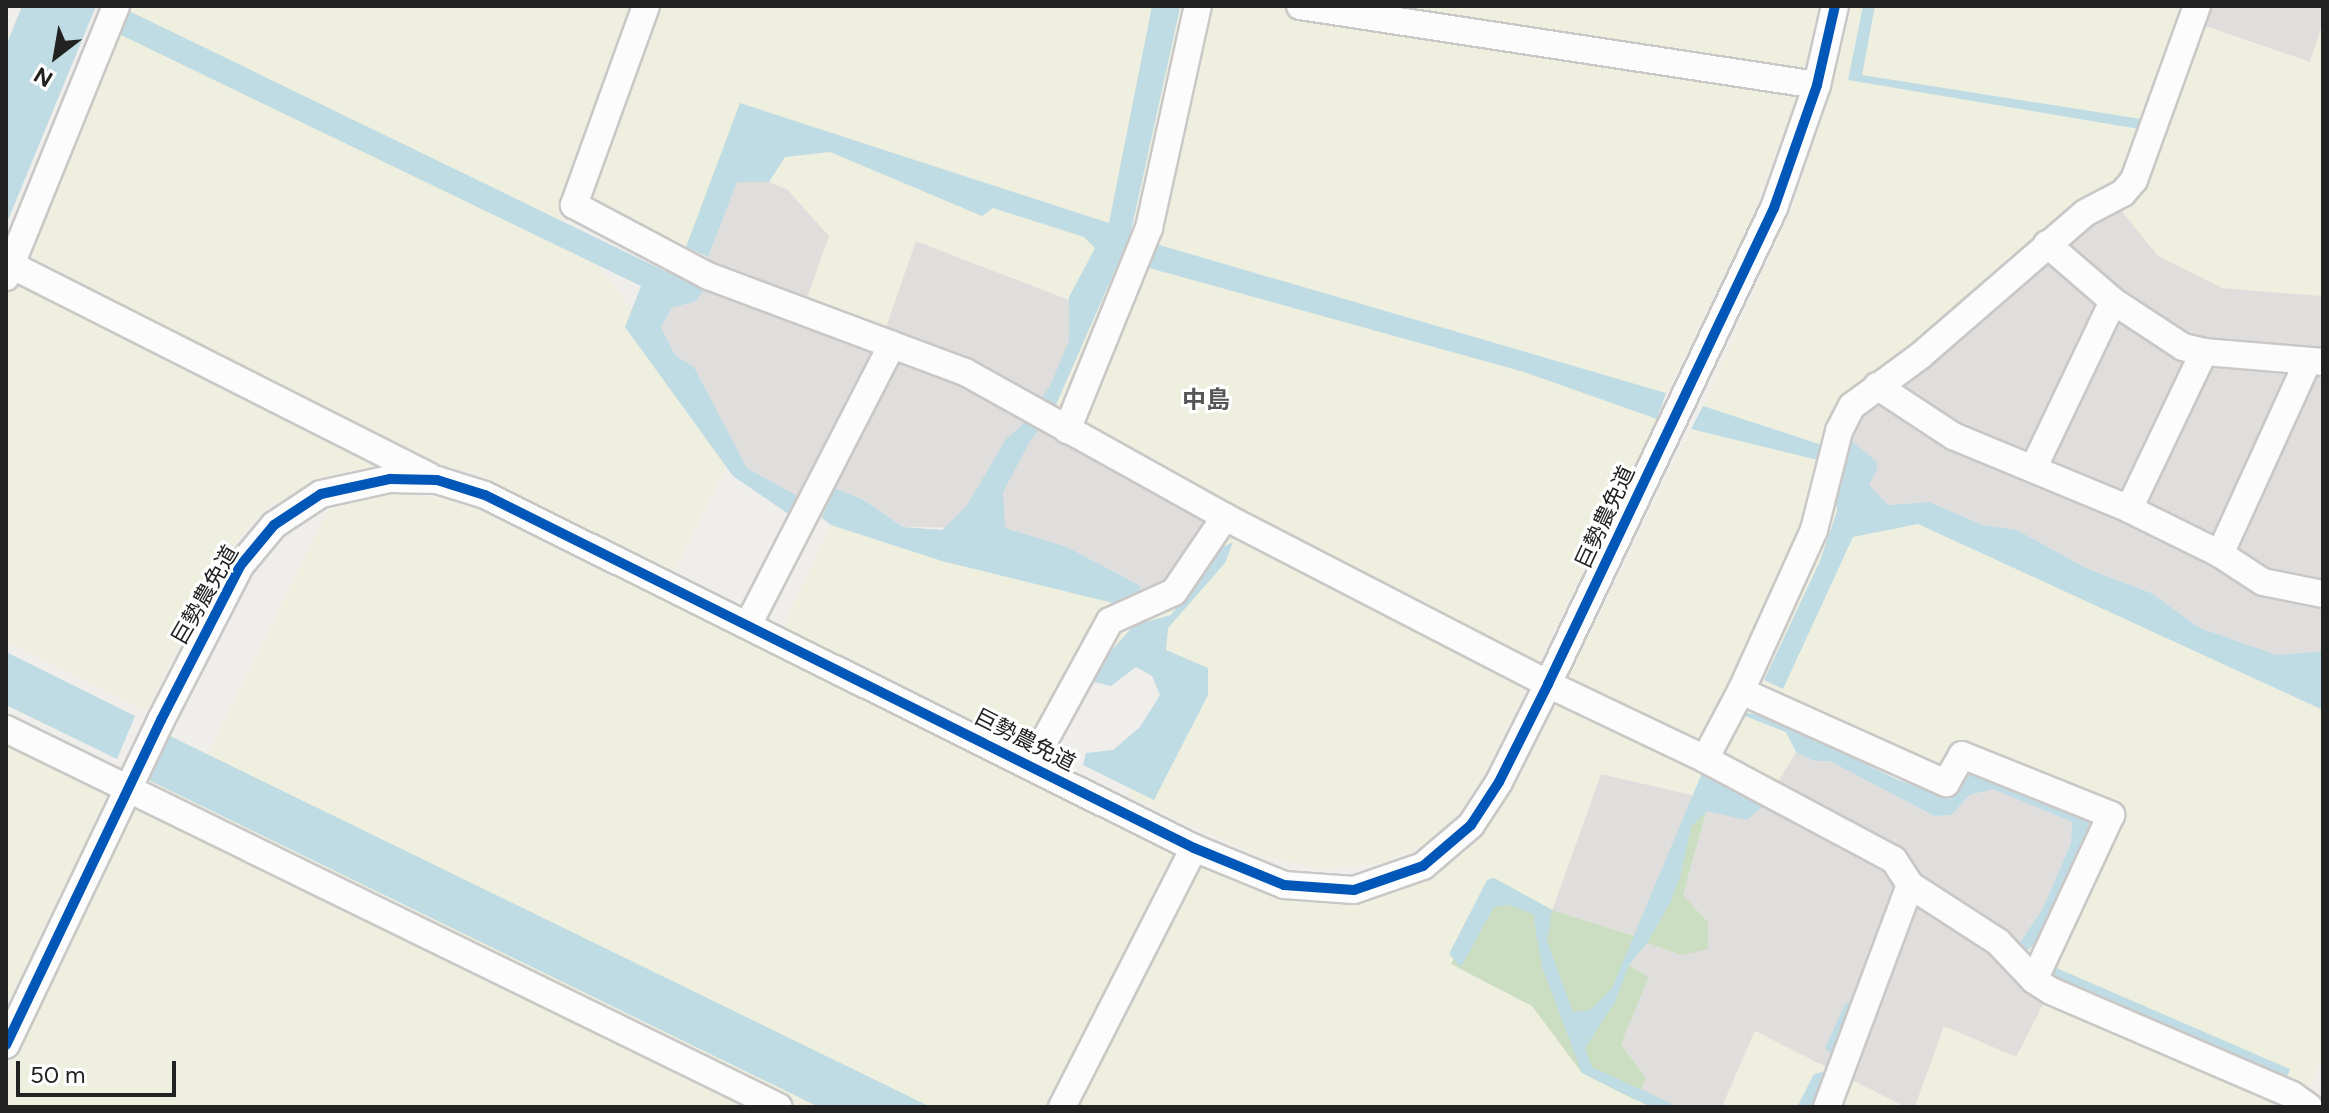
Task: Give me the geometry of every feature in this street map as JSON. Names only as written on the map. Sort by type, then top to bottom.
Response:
[{"type":"street","points":[[116,6],[9,271],[437,480]]},
{"type":"street","points":[[646,6],[574,205],[708,276],[965,372],[1225,517],[1548,684],[1705,759],[1894,860],[1910,885],[1998,942],[2034,980],[2051,991],[2292,1095],[2309,1107]]},
{"type":"street","points":[[1060,426],[1149,228],[1198,6]]},
{"type":"street","points":[[1300,6],[1817,85]]},
{"type":"street","name":"巨勢農免道","points":[[6,1045],[128,789],[240,566],[274,525],[321,494],[390,479],[437,480],[485,495],[1194,848],[1284,885],[1354,890],[1423,866],[1471,825],[1499,782],[1548,684],[1774,208],[1817,85],[1835,6]]},
{"type":"street","points":[[1705,759],[1741,691],[1814,530],[1839,431],[1852,406],[1920,356],[2085,213],[2123,193],[2134,180],[2197,6]]},
{"type":"street","points":[[2047,244],[2113,301],[2183,347],[2204,352],[2315,361],[2220,554]]},
{"type":"street","points":[[2033,469],[2113,301]]},
{"type":"street","points":[[748,625],[892,345]]},
{"type":"street","points":[[2129,509],[2204,352]]},
{"type":"street","points":[[1877,386],[1953,436],[2129,509],[2220,554],[2263,582],[2321,588]]},
{"type":"street","points":[[1031,765],[1110,621],[1174,592],[1225,517]]},
{"type":"street","points":[[1741,691],[1946,783],[1962,755],[2111,815],[2034,980]]},
{"type":"street","points":[[6,729],[779,1107]]},
{"type":"street","points":[[1062,1107],[1194,848]]},
{"type":"street","points":[[1827,1107],[1910,885]]},
{"type":"shaded area","points":[[2202,6],[2323,6],[2323,23],[2310,62],[2196,23]]},
{"type":"shaded area","points":[[737,182],[769,182],[787,189],[830,237],[805,306],[916,241],[1093,309],[1233,516],[1182,596],[1138,594],[1141,586],[1067,547],[1005,528],[903,527],[862,499],[834,488],[822,518],[799,497],[747,468],[694,367],[675,355],[661,327],[672,308],[696,301],[704,290],[708,257]]},
{"type":"shaded area","points":[[2116,204],[2223,288],[2323,296],[2323,651],[2277,655],[2200,628],[2151,593],[2086,568],[2017,530],[1983,525],[1929,502],[1888,505],[1868,485],[1877,470],[1849,439],[1865,407],[2060,245]]},
{"type":"shaded area","points":[[1796,752],[1814,761],[1830,760],[1933,816],[1951,815],[1970,795],[1993,789],[2072,822],[2071,843],[2043,908],[2016,947],[2053,987],[2016,1058],[1944,1027],[1915,1107],[1905,1107],[1755,1031],[1722,1107],[1651,1107],[1637,1101],[1646,1078],[1621,1044],[1649,977],[1629,965],[1647,943],[1681,955],[1708,922],[1683,895],[1707,811],[1691,801],[1634,936],[1552,910],[1601,774],[1741,806],[1768,798]]},
{"type":"green space","points":[[124,6],[633,6],[557,211],[646,329],[731,456],[674,571],[477,473],[407,461],[324,476],[263,510],[222,560],[146,711],[6,641],[6,290]]},
{"type":"green space","points":[[652,6],[1819,6],[1800,88],[1749,224],[1666,393],[1156,244],[1149,268],[1524,372],[1657,419],[1486,770],[1461,811],[1426,844],[1380,864],[1321,869],[1256,855],[1127,796],[1188,687],[1099,642],[1031,765],[777,640],[831,525],[1138,594],[1154,608],[1232,516],[1044,410],[1093,309],[916,241],[883,336],[804,306],[829,236],[787,189],[769,182],[737,154],[702,239],[680,254],[582,201]]},
{"type":"green space","points":[[1851,6],[2184,6],[2120,178],[2077,205],[1822,445],[1703,406],[1793,206],[1834,82]]},
{"type":"green space","points":[[2196,23],[2310,62],[2323,23],[2323,296],[2223,288],[2158,256],[2116,204],[2143,191],[2152,151]]},
{"type":"green space","points":[[1691,429],[1818,460],[1835,495],[1837,511],[1820,561],[1764,680],[1782,689],[1853,537],[1918,524],[2323,710],[2323,1058],[2304,1094],[2307,1107],[1915,1107],[1944,1026],[2016,1057],[2052,987],[2021,956],[2096,818],[1968,774],[1957,794],[1949,799],[1743,712],[1726,749],[1745,716],[1786,732],[1796,752],[1768,798],[1741,806],[1601,774],[1552,910],[1494,878],[1451,964],[1532,1006],[1582,1073],[1651,1107],[6,1107],[6,1077],[162,753],[200,771],[328,510],[387,493],[436,497],[480,509],[1207,867],[1284,897],[1419,879],[1457,860],[1474,841],[1519,779]]},
{"type":"green space","points":[[6,741],[112,789],[6,1006]]},
{"type":"green space","points":[[1691,800],[1707,810],[1683,895],[1708,922],[1708,949],[1681,955],[1647,943],[1629,965],[1649,977],[1621,1044],[1646,1078],[1637,1101],[1582,1073],[1532,1006],[1451,964],[1494,878],[1552,910],[1634,936]]},
{"type":"green space","points":[[1755,1031],[1905,1107],[1722,1107]]},
{"type":"water","points":[[22,6],[96,6],[6,225],[6,46]]},
{"type":"water","points":[[1152,6],[1180,8],[1130,236],[1055,407],[1029,443],[1003,492],[1005,528],[1067,547],[1141,586],[1138,594],[1113,603],[942,561],[831,525],[822,518],[834,488],[862,499],[903,527],[942,530],[966,507],[1006,439],[1022,425],[1050,386],[1069,341],[1069,297],[1095,248],[1084,237],[993,208],[982,216],[830,152],[785,157],[769,182],[737,182],[708,257],[686,247],[740,103],[1109,223]]},
{"type":"water","points":[[1863,6],[1875,6],[1862,75],[2141,119],[2139,129],[1848,80]]},
{"type":"water","points":[[129,11],[704,290],[696,301],[672,308],[661,327],[675,355],[694,367],[747,468],[799,497],[790,515],[733,476],[625,327],[641,286],[119,34]]},
{"type":"water","points":[[1156,244],[1666,393],[1657,419],[1524,372],[1149,268]]},
{"type":"water","points":[[1703,406],[1822,445],[1818,460],[1691,429]]},
{"type":"water","points":[[1849,439],[1876,461],[1877,470],[1869,485],[1888,505],[1929,502],[1983,525],[2017,530],[2086,568],[2151,593],[2200,628],[2277,655],[2323,651],[2323,710],[1918,524],[1853,537],[1783,689],[1764,680],[1820,561],[1837,511],[1835,495]]},
{"type":"water","points":[[1233,542],[1225,563],[1168,628],[1166,650],[1208,668],[1208,695],[1154,800],[1083,765],[1086,753],[1113,750],[1140,727],[1160,695],[1152,676],[1136,667],[1111,686],[1094,682],[1106,657],[1134,625],[1171,615],[1221,548]]},
{"type":"water","points":[[6,652],[135,716],[117,759],[6,705]]},
{"type":"water","points":[[1743,712],[1770,717],[1896,779],[1949,799],[1957,794],[1968,774],[1977,772],[2096,818],[2037,942],[2021,956],[2016,948],[2043,908],[2071,843],[2072,822],[1993,789],[1970,795],[1951,815],[1934,816],[1830,761],[1814,761],[1796,752],[1786,732],[1745,716],[1725,752]]},
{"type":"water","points":[[170,736],[931,1107],[819,1107],[149,780]]},
{"type":"water","points":[[1702,773],[1764,806],[1747,820],[1707,811],[1691,827],[1681,874],[1671,901],[1647,943],[1629,965],[1615,1002],[1585,1048],[1592,1067],[1679,1107],[1651,1107],[1582,1073],[1542,967],[1533,914],[1510,905],[1494,907],[1461,967],[1449,954],[1487,880],[1494,878],[1552,910],[1547,941],[1573,1012],[1590,1010],[1612,988]]},
{"type":"water","points":[[1873,940],[1876,946],[1835,1058],[1825,1048],[1845,1004],[1855,998]]},
{"type":"water","points":[[2054,967],[2290,1069],[2285,1082],[2050,978]]},
{"type":"water","points":[[1826,1071],[1827,1077],[1812,1107],[1797,1107],[1814,1074]]},
{"type":"cycle path","points":[[6,1045],[161,720],[240,566],[274,525],[321,494],[390,479],[437,480],[485,495],[1194,848],[1284,885],[1354,890],[1423,866],[1471,825],[1499,782],[1548,684],[1774,208],[1817,85],[1835,6]]},
{"type":"district","name":"中島","points":[[1206,400]]}]
